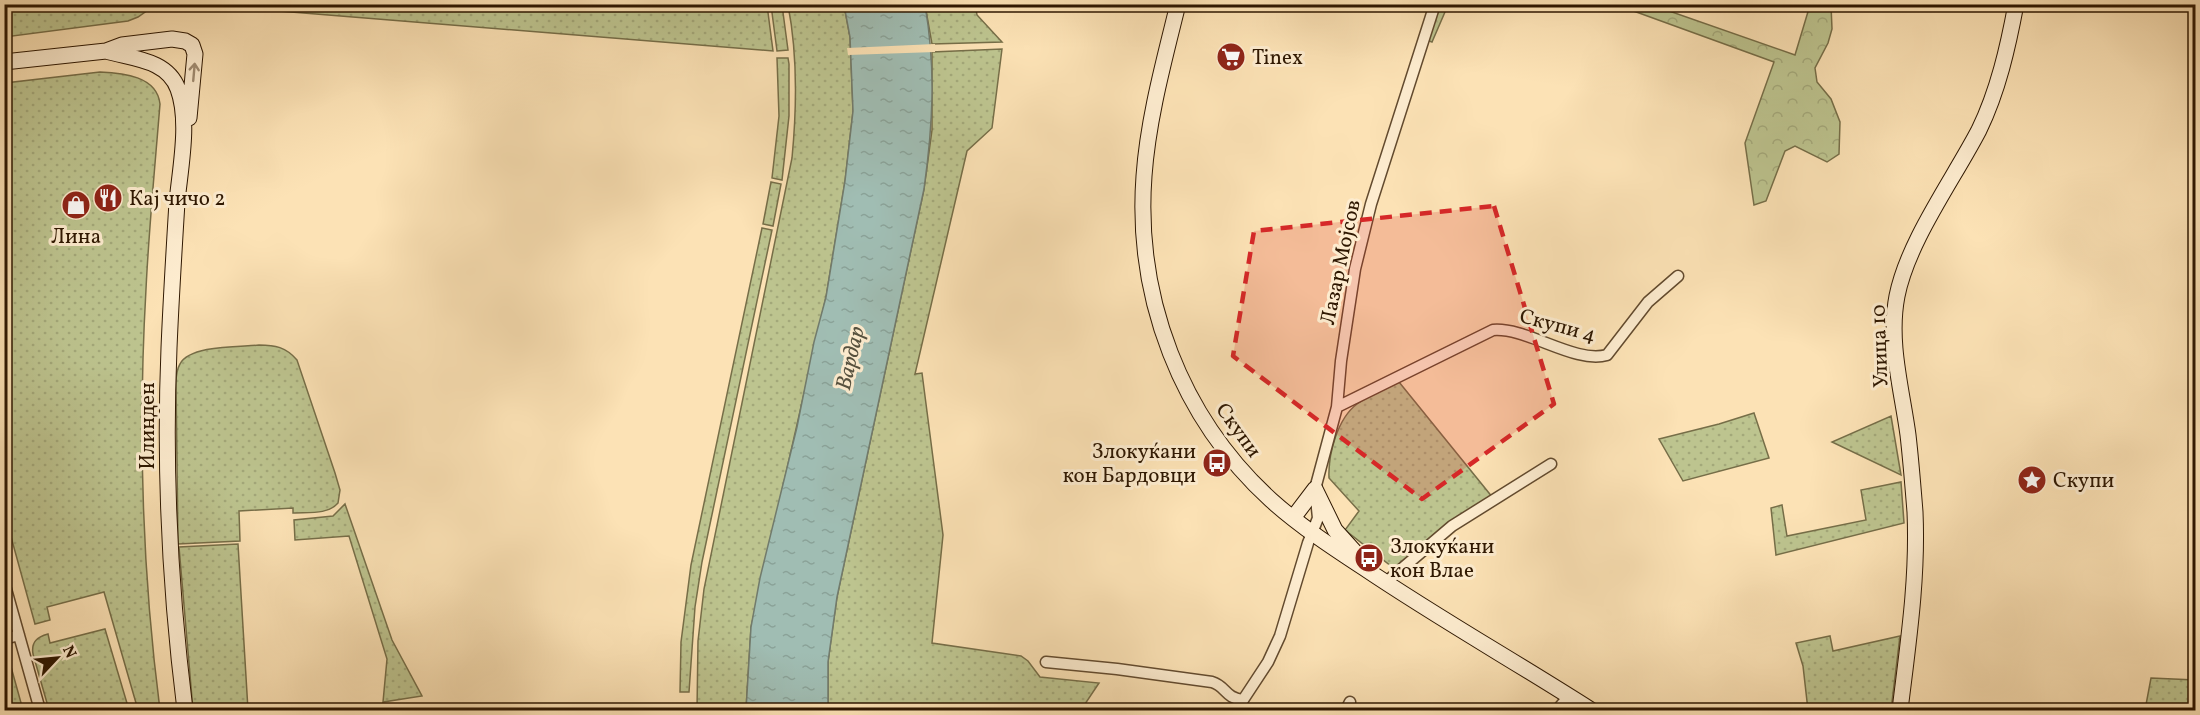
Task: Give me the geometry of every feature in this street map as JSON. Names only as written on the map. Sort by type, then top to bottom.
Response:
[{"type":"street","name":"Скупи","points":[[1178,4],[1157,96],[1144,176],[1144,239],[1155,308],[1173,363],[1201,415],[1239,468],[1272,501],[1312,533],[1381,580],[1591,711]]},
{"type":"street","name":"Лазар Мојсов","points":[[1238,711],[1277,643],[1318,518],[1315,489],[1337,407],[1341,361],[1355,269],[1371,204],[1435,4]]},
{"type":"street","name":"Улица 10","points":[[1900,711],[1915,582],[1915,512],[1894,316],[1904,273],[1914,249],[1983,120],[2002,66],[2016,4]]},
{"type":"street","name":"Илинден","points":[[106,51],[122,45],[172,39],[185,41],[192,45],[195,54],[192,90],[187,130],[183,141]]},
{"type":"street","points":[[4,62],[106,51]]},
{"type":"street","name":"Илинден","points":[[106,51],[154,64],[171,76],[181,100],[183,141],[171,292],[167,419],[171,553],[184,711]]},
{"type":"street","name":"Cкупи 4","points":[[1337,407],[1493,330],[1509,332],[1590,356],[1604,357],[1612,350],[1648,302],[1678,276]]},
{"type":"street","points":[[1293,518],[1315,489],[1335,530],[1381,580],[1452,526],[1551,464]]},
{"type":"street","points":[[4,582],[40,711]]},
{"type":"street","points":[[4,639],[19,635]]},
{"type":"street","points":[[1046,662],[1212,682],[1221,686],[1234,699],[1243,700]]},
{"type":"street","points":[[1557,711],[1569,696]]},
{"type":"highlighted area","points":[[1494,206],[1554,404],[1422,499],[1233,356],[1254,231]]},
{"type":"green space","points":[[4,5],[155,5],[128,21],[5,37]]},
{"type":"green space","points":[[204,5],[767,5],[773,51]]},
{"type":"green space","points":[[771,5],[782,5],[788,50],[777,51]]},
{"type":"green space","points":[[788,5],[844,5],[850,37],[853,111],[845,181],[826,297],[751,627],[746,710],[697,710],[698,641],[704,589],[792,158],[796,81],[794,43]]},
{"type":"green space","points":[[925,5],[975,5],[977,15],[1002,42],[932,44]]},
{"type":"green space","points":[[1435,5],[1448,5],[1432,42],[1424,39]]},
{"type":"green space","points":[[1617,5],[1652,5],[1795,55],[1810,5],[1831,5],[1832,29],[1828,43],[1815,68],[1817,82],[1831,99],[1840,122],[1839,154],[1827,162],[1795,146],[1785,151],[1766,201],[1754,205],[1745,143],[1774,62]]},
{"type":"green space","points":[[1002,49],[992,128],[967,151],[915,374],[922,373],[943,535],[932,643],[1021,656],[1028,661],[1040,677],[1099,683],[1081,710],[828,710],[828,662],[837,597],[924,189],[932,130],[932,52]]},
{"type":"green space","points":[[777,58],[788,58],[789,64],[789,116],[782,180],[772,178],[779,116]]},
{"type":"green space","points":[[100,72],[119,73],[146,82],[153,87],[160,104],[146,289],[142,447],[149,605],[160,710],[138,710],[104,592],[47,607],[50,620],[35,624],[5,515],[5,83]]},
{"type":"green space","points":[[771,182],[781,184],[773,226],[763,224]]},
{"type":"green space","points":[[762,228],[772,230],[702,562],[695,607],[689,692],[680,692],[681,642],[691,565]]},
{"type":"green space","points":[[259,345],[280,348],[289,352],[297,360],[340,490],[338,503],[334,507],[317,512],[293,513],[293,508],[239,511],[240,541],[178,544],[176,383],[179,366],[185,358],[204,350]]},
{"type":"green space","points":[[1399,382],[1493,498],[1400,573],[1345,530],[1359,511],[1329,478],[1332,448],[1344,419],[1357,404]]},
{"type":"green space","points":[[1754,413],[1769,458],[1683,481],[1659,439],[1719,424]]},
{"type":"green space","points":[[1891,416],[1901,475],[1832,442]]},
{"type":"green space","points":[[1901,482],[1904,523],[1776,555],[1771,508],[1782,505],[1787,536],[1866,520],[1861,490]]},
{"type":"green space","points":[[345,504],[392,640],[422,696],[383,702],[387,659],[349,536],[295,540],[294,520],[333,516]]},
{"type":"green space","points":[[238,544],[248,710],[193,710],[179,547]]},
{"type":"green space","points":[[105,629],[129,710],[49,710],[33,654],[36,641],[48,634],[50,643]]},
{"type":"green space","points":[[1830,636],[1833,651],[1900,636],[1891,710],[1808,710],[1803,666],[1796,643]]},
{"type":"green space","points":[[8,656],[23,710],[5,710],[5,657]]},
{"type":"green space","points":[[2151,678],[2195,680],[2195,710],[2145,710]]},
{"type":"water","name":"Вардар","points":[[844,5],[925,5],[931,51],[932,97],[930,142],[924,189],[837,597],[828,662],[828,710],[746,710],[751,627],[760,578],[826,297],[845,181],[853,111],[850,37]]},
{"type":"pier","points":[[935,44],[935,52],[848,55],[847,48]]},
{"type":"place","name":"Tinex","points":[[1231,57]]},
{"type":"place","name":"Кај чичо 2","points":[[108,198]]},
{"type":"place","name":"Лина","points":[[76,205]]},
{"type":"place","name":"Злокуќани кон Бардовци","points":[[1217,463]]},
{"type":"place","name":"Скупи","points":[[2032,480]]},
{"type":"place","name":"Злокуќани кон Влае","points":[[1369,558]]}]
